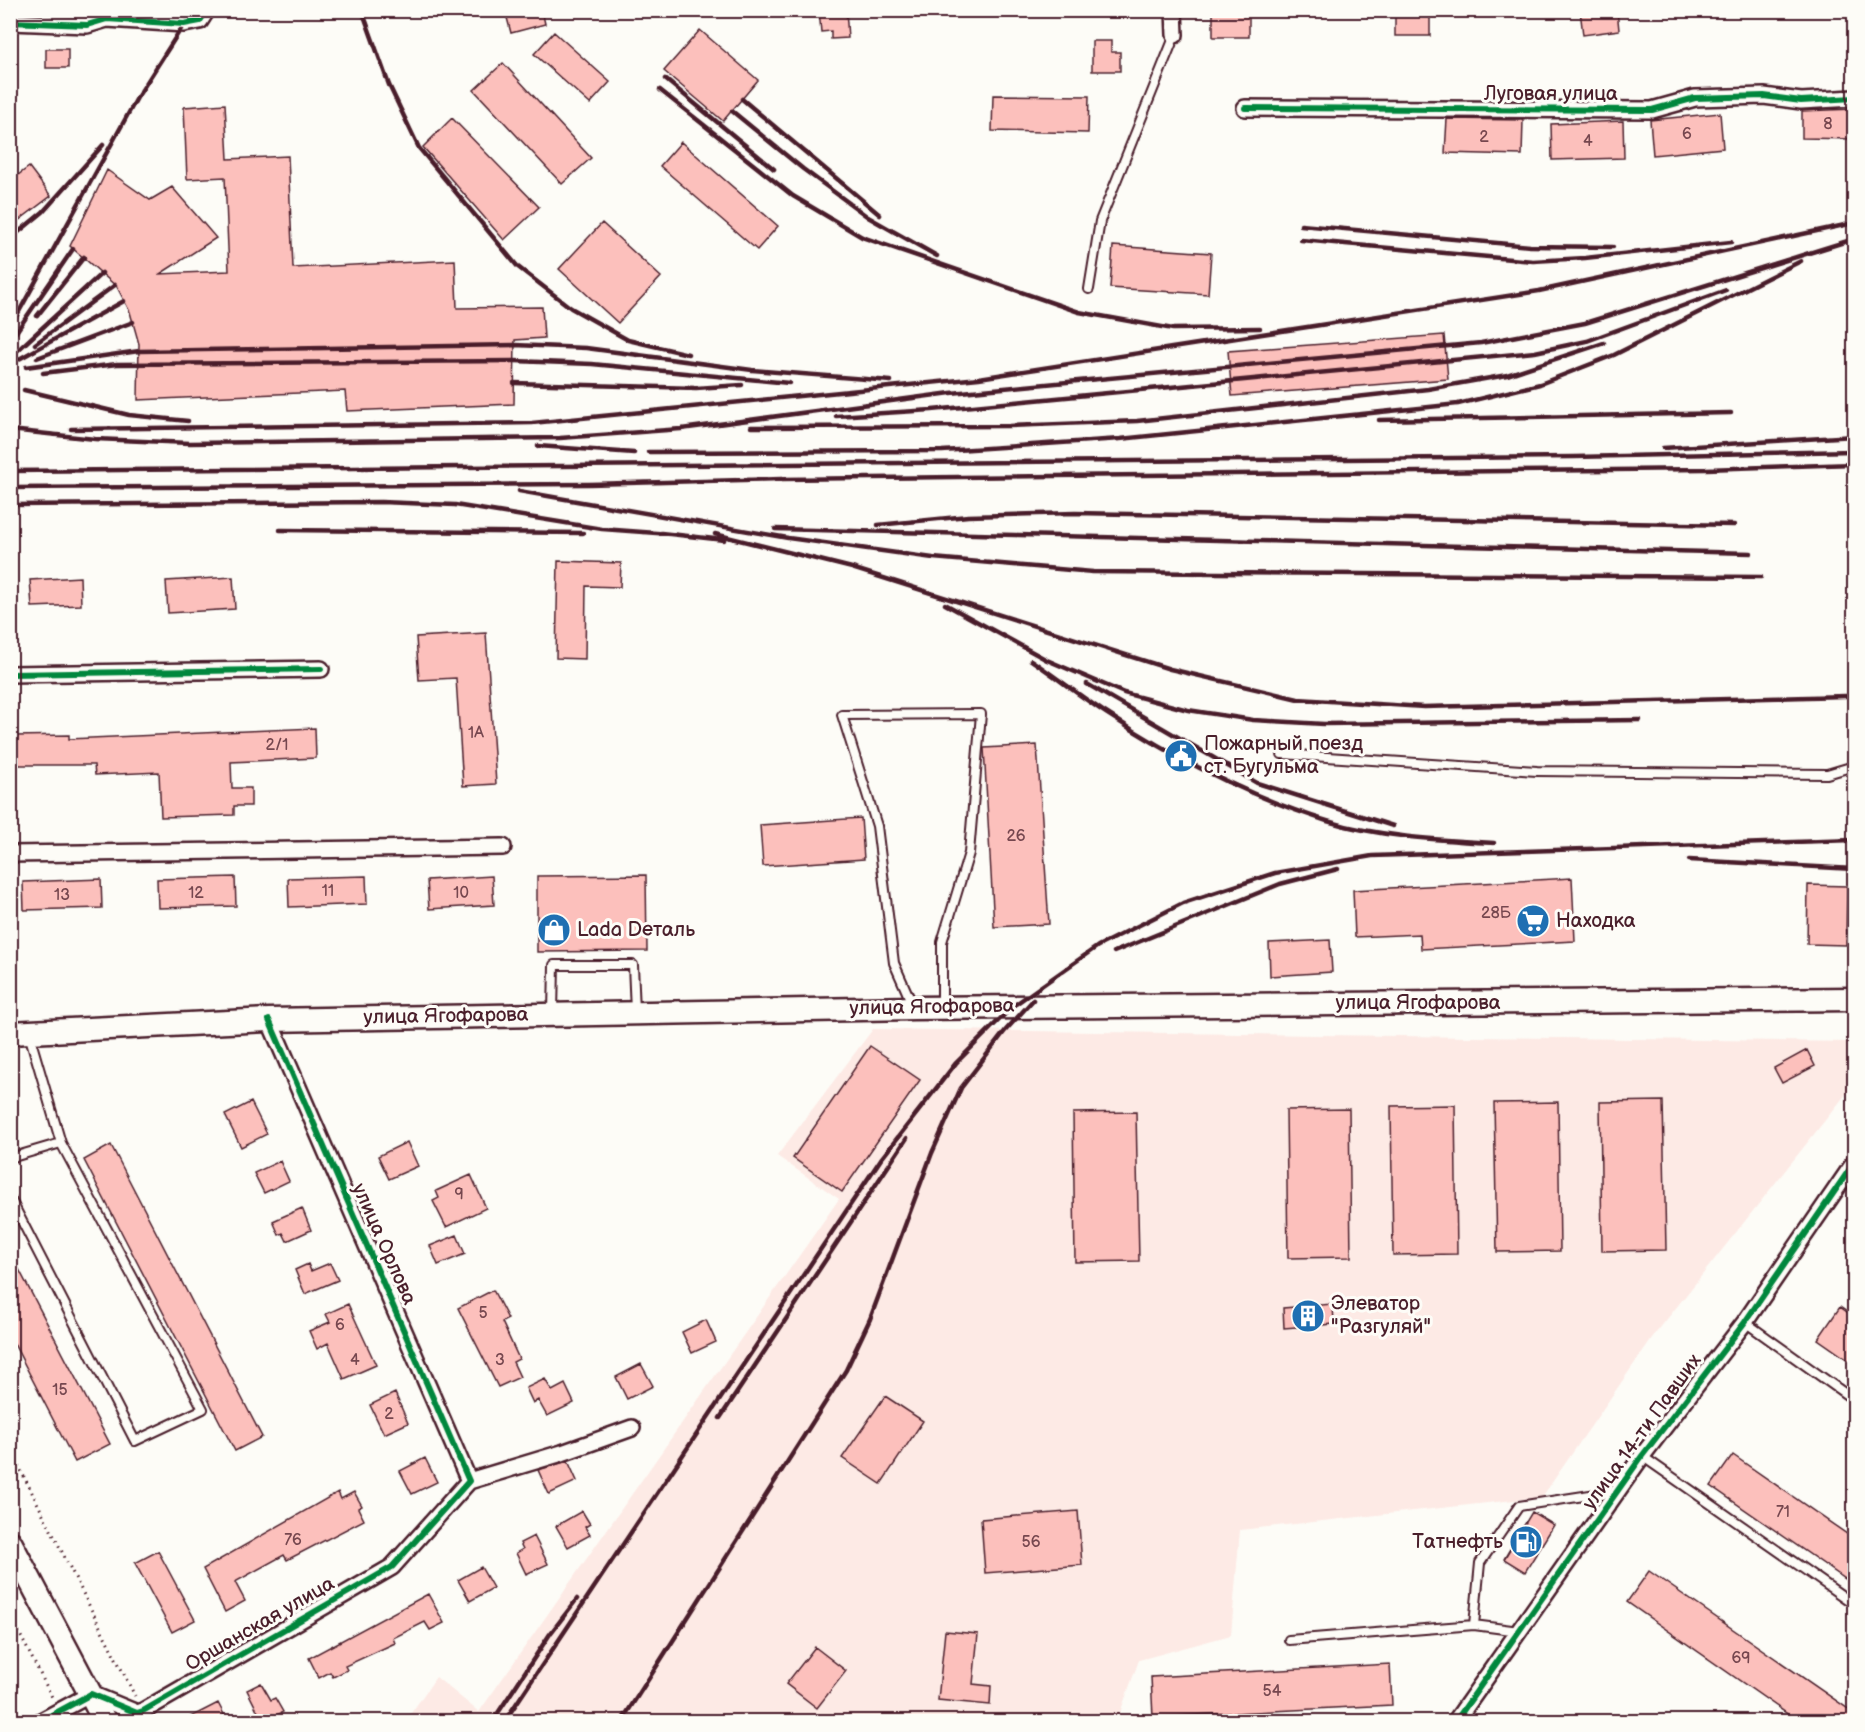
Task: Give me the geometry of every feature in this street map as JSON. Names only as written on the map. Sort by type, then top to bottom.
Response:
[{"type":"main road","name":"улица Ягофарова","points":[[19,1033],[269,1020],[553,1014],[942,1007],[1854,999]]},
{"type":"main road","points":[[10,1542],[105,1722]]},
{"type":"street","points":[[10,22],[87,25],[107,15],[184,24],[200,21],[207,10]]},
{"type":"street","points":[[1174,10],[1175,35]]},
{"type":"street","name":"Луговая улица","points":[[1245,108],[1652,110],[1695,99],[1764,96],[1802,100],[1854,98]]},
{"type":"street","points":[[10,674],[321,669]]},
{"type":"street","points":[[10,854],[502,847]]},
{"type":"street","name":"улица Орлова","points":[[269,1020],[469,1481]]},
{"type":"street","name":"улица 14-ти Павших","points":[[1455,1722],[1642,1456],[1744,1322],[1853,1166]]},
{"type":"street","points":[[469,1481],[562,1453],[632,1428]]},
{"type":"street","name":"Оршанская улица","points":[[143,1711],[392,1568],[469,1481]]},
{"type":"street","points":[[39,1722],[91,1694],[137,1713],[143,1711]]},
{"type":"lane","points":[[1089,289],[1100,221],[1175,35]]},
{"type":"lane","points":[[914,1008],[894,963],[877,826],[842,715],[981,714],[969,853],[942,942],[942,1007]]},
{"type":"lane","points":[[1282,754],[1537,771],[1827,774],[1854,766]]},
{"type":"lane","points":[[553,1014],[554,965],[633,964],[635,1013]]},
{"type":"lane","points":[[10,1198],[135,1441],[204,1409],[61,1143],[19,1033]]},
{"type":"lane","points":[[10,1158],[61,1143]]},
{"type":"lane","points":[[1744,1322],[1854,1400]]},
{"type":"lane","points":[[1642,1456],[1854,1604]]},
{"type":"lane","points":[[1474,1624],[1480,1563],[1519,1506],[1617,1491]]},
{"type":"lane","points":[[1289,1640],[1474,1624],[1519,1631]]},
{"type":"path","points":[[10,1449],[143,1711]]},
{"type":"path","points":[[10,1615],[59,1710]]},
{"type":"shaded area","points":[[873,1029],[1854,1042],[1854,1084],[1652,1338],[1542,1497],[1240,1530],[1231,1635],[1139,1660],[1117,1721],[405,1722],[436,1677],[479,1712],[839,1199],[777,1156]]},
{"type":"building","points":[[505,10],[542,10],[545,24],[511,33]]},
{"type":"building","points":[[819,10],[846,10],[848,38],[831,39],[831,31],[821,32]]},
{"type":"building","points":[[1213,10],[1249,10],[1249,37],[1213,37]]},
{"type":"building","points":[[1395,10],[1430,10],[1430,36],[1395,36]]},
{"type":"building","points":[[1580,10],[1617,10],[1619,30],[1583,35]]},
{"type":"building","points":[[700,30],[758,80],[723,121],[664,71]]},
{"type":"building","points":[[554,32],[610,82],[590,104],[534,54]]},
{"type":"building","points":[[1092,41],[1111,41],[1111,52],[1120,52],[1120,71],[1092,71]]},
{"type":"building","points":[[46,49],[68,49],[68,68],[46,68]]},
{"type":"building","points":[[503,63],[591,158],[562,184],[474,90]]},
{"type":"building","points":[[993,95],[1089,96],[1088,133],[992,131]]},
{"type":"building","points":[[225,104],[228,159],[288,156],[293,268],[455,260],[457,308],[542,307],[544,338],[515,340],[514,404],[347,411],[345,391],[138,400],[139,344],[130,312],[117,287],[70,246],[107,170],[150,200],[172,187],[216,238],[160,274],[229,271],[225,177],[187,179],[184,107]]},
{"type":"building","points":[[1854,109],[1854,139],[1802,138],[1802,111]]},
{"type":"building","points":[[1720,113],[1723,148],[1653,155],[1650,120]]},
{"type":"building","points":[[452,118],[539,207],[504,240],[423,147]]},
{"type":"building","points":[[1447,119],[1523,120],[1522,155],[1445,153]]},
{"type":"building","points":[[1623,121],[1624,158],[1552,160],[1551,124]]},
{"type":"building","points":[[681,142],[778,226],[757,250],[660,166]]},
{"type":"building","points":[[29,167],[51,196],[10,227],[10,181]]},
{"type":"building","points":[[602,223],[661,277],[618,323],[559,269]]},
{"type":"building","points":[[1113,246],[1211,253],[1208,294],[1110,288]]},
{"type":"building","points":[[1444,335],[1448,379],[1232,396],[1228,351]]},
{"type":"building","points":[[558,561],[621,563],[620,587],[586,586],[585,659],[556,658]]},
{"type":"building","points":[[80,577],[81,605],[32,607],[30,580]]},
{"type":"building","points":[[233,577],[235,609],[168,613],[166,581]]},
{"type":"building","points":[[486,633],[496,784],[463,786],[456,678],[419,680],[416,637]]},
{"type":"building","points":[[315,728],[316,758],[231,762],[232,788],[251,788],[251,806],[234,806],[234,815],[161,817],[159,772],[95,775],[94,765],[15,765],[15,736],[69,735],[69,739]]},
{"type":"building","points":[[1037,745],[1049,924],[994,927],[984,748]]},
{"type":"building","points":[[861,818],[864,859],[763,866],[760,825]]},
{"type":"building","points":[[646,875],[647,951],[537,952],[537,876]]},
{"type":"building","points":[[366,876],[367,904],[289,907],[288,878]]},
{"type":"building","points":[[492,876],[494,905],[429,909],[427,880]]},
{"type":"building","points":[[235,877],[236,906],[158,908],[157,879]]},
{"type":"building","points":[[1572,878],[1575,941],[1421,949],[1420,934],[1355,937],[1353,890]]},
{"type":"building","points":[[101,879],[102,908],[24,910],[23,882]]},
{"type":"building","points":[[1808,885],[1847,886],[1846,945],[1807,944]]},
{"type":"building","points":[[1330,940],[1332,972],[1270,976],[1269,943]]},
{"type":"building","points":[[870,1046],[920,1080],[842,1192],[793,1158]]},
{"type":"building","points":[[1807,1050],[1815,1066],[1782,1083],[1774,1068]]},
{"type":"building","points":[[1663,1101],[1666,1250],[1602,1251],[1600,1102]]},
{"type":"building","points":[[251,1102],[267,1134],[241,1147],[225,1115]]},
{"type":"building","points":[[1558,1102],[1560,1251],[1497,1252],[1494,1103]]},
{"type":"building","points":[[1455,1105],[1457,1254],[1393,1255],[1391,1106]]},
{"type":"building","points":[[1349,1109],[1351,1257],[1288,1258],[1286,1110]]},
{"type":"building","points":[[1136,1112],[1139,1261],[1075,1262],[1073,1113]]},
{"type":"building","points":[[407,1142],[418,1166],[389,1179],[378,1156]]},
{"type":"building","points":[[111,1145],[262,1437],[235,1451],[84,1160]]},
{"type":"building","points":[[280,1161],[289,1181],[264,1193],[254,1173]]},
{"type":"building","points":[[471,1175],[486,1208],[446,1227],[433,1201],[439,1198],[436,1191]]},
{"type":"building","points":[[302,1208],[311,1230],[287,1241],[283,1233],[279,1235],[273,1221]]},
{"type":"building","points":[[457,1235],[465,1254],[438,1265],[430,1246]]},
{"type":"building","points":[[10,1252],[110,1444],[75,1462],[10,1336]]},
{"type":"building","points":[[330,1263],[338,1280],[305,1294],[295,1270],[308,1264],[311,1271]]},
{"type":"building","points":[[493,1290],[508,1319],[502,1322],[519,1359],[513,1362],[520,1377],[498,1387],[458,1308]]},
{"type":"building","points":[[348,1304],[376,1365],[344,1379],[328,1343],[317,1349],[309,1331],[330,1322],[326,1314]]},
{"type":"building","name":"Элеватор \"Разгуляй\"","points":[[1333,1304],[1334,1324],[1284,1328],[1283,1308]]},
{"type":"building","points":[[1840,1307],[1854,1317],[1854,1364],[1818,1339]]},
{"type":"building","points":[[706,1320],[716,1342],[692,1353],[682,1332]]},
{"type":"building","points":[[641,1364],[653,1386],[627,1399],[616,1377]]},
{"type":"building","points":[[545,1379],[552,1391],[565,1384],[574,1403],[547,1416],[538,1400],[533,1403],[526,1388]]},
{"type":"building","points":[[395,1393],[408,1423],[384,1434],[370,1405]]},
{"type":"building","points":[[885,1396],[923,1421],[881,1484],[842,1458]]},
{"type":"building","points":[[1733,1455],[1854,1539],[1854,1585],[1711,1486]]},
{"type":"building","points":[[425,1458],[437,1482],[412,1494],[400,1471]]},
{"type":"building","points":[[568,1461],[577,1481],[549,1494],[538,1470]]},
{"type":"building","points":[[338,1492],[341,1499],[354,1492],[362,1506],[358,1508],[364,1520],[287,1560],[284,1555],[235,1582],[245,1601],[225,1612],[203,1569]]},
{"type":"building","points":[[582,1511],[590,1524],[585,1527],[590,1535],[568,1547],[556,1526]]},
{"type":"building","points":[[1078,1511],[1082,1565],[985,1573],[981,1519]]},
{"type":"building","points":[[1532,1512],[1554,1525],[1525,1572],[1504,1559]]},
{"type":"building","points":[[534,1536],[548,1564],[526,1574],[516,1553],[523,1549],[520,1543]]},
{"type":"building","points":[[158,1551],[195,1620],[172,1632],[135,1563]]},
{"type":"building","points":[[481,1567],[493,1588],[470,1601],[458,1580]]},
{"type":"building","points":[[1649,1571],[1854,1713],[1854,1722],[1799,1722],[1627,1602]]},
{"type":"building","points":[[428,1594],[444,1623],[430,1630],[425,1622],[393,1638],[395,1643],[345,1666],[347,1670],[333,1677],[330,1672],[319,1678],[309,1658]]},
{"type":"building","points":[[945,1631],[978,1634],[973,1684],[991,1686],[990,1705],[938,1700]]},
{"type":"building","points":[[815,1647],[846,1671],[817,1708],[786,1684]]},
{"type":"building","points":[[1390,1664],[1392,1705],[1153,1717],[1151,1677]]},
{"type":"building","points":[[261,1683],[271,1700],[275,1698],[283,1712],[263,1722],[247,1690]]},
{"type":"building","points":[[218,1703],[228,1722],[181,1722]]},
{"type":"railway","points":[[10,328],[138,96],[193,10]]},
{"type":"railway","points":[[362,10],[389,85],[419,148],[518,267],[571,308],[628,340],[688,354]]},
{"type":"railway","points":[[665,79],[774,169]]},
{"type":"railway","points":[[660,90],[793,196],[862,237],[1079,312],[1173,329],[1260,328]]},
{"type":"railway","points":[[742,99],[880,215]]},
{"type":"railway","points":[[732,111],[803,169],[868,217],[937,256]]},
{"type":"railway","points":[[10,239],[43,212],[103,145]]},
{"type":"railway","points":[[71,429],[532,423],[979,378],[1539,291],[1854,223]]},
{"type":"railway","points":[[1301,225],[1530,246],[1613,247]]},
{"type":"railway","points":[[10,430],[95,439],[190,443],[560,438],[681,429],[951,393],[1481,343],[1585,323],[1854,239]]},
{"type":"railway","points":[[1301,240],[1533,261],[1585,258],[1731,242]]},
{"type":"railway","points":[[10,341],[73,249]]},
{"type":"railway","points":[[37,316],[84,257]]},
{"type":"railway","points":[[648,452],[942,451],[1120,439],[1458,404],[1540,384],[1614,355],[1801,261]]},
{"type":"railway","points":[[18,350],[102,273]]},
{"type":"railway","points":[[35,344],[115,285]]},
{"type":"railway","points":[[836,416],[932,410],[1535,352],[1587,341],[1726,290]]},
{"type":"railway","points":[[10,364],[124,301]]},
{"type":"railway","points":[[37,358],[133,322]]},
{"type":"railway","points":[[751,427],[1009,426],[1137,421],[1428,389],[1507,375],[1604,343]]},
{"type":"railway","points":[[26,367],[139,351],[515,345],[586,348],[752,370],[891,381]]},
{"type":"railway","points":[[43,373],[117,364],[515,361],[592,364],[789,383]]},
{"type":"railway","points":[[514,383],[696,388],[742,385]]},
{"type":"railway","points":[[24,390],[129,415],[188,421]]},
{"type":"railway","points":[[1379,420],[1731,413]]},
{"type":"railway","points":[[1663,448],[1854,436]]},
{"type":"railway","points":[[538,446],[634,453]]},
{"type":"railway","points":[[10,471],[1574,457],[1854,451]]},
{"type":"railway","points":[[10,488],[589,484],[782,479],[1706,469],[1854,464]]},
{"type":"railway","points":[[519,491],[788,538],[933,558],[1093,572],[1761,577]]},
{"type":"railway","points":[[10,505],[381,502],[455,505],[602,529],[670,534]]},
{"type":"railway","points":[[878,525],[968,516],[1075,513],[1734,525]]},
{"type":"railway","points":[[775,529],[1751,553]]},
{"type":"railway","points":[[280,530],[583,533]]},
{"type":"railway","points":[[661,533],[724,540]]},
{"type":"railway","points":[[715,534],[852,568],[1170,669],[1298,699],[1424,707],[1846,696]]},
{"type":"railway","points":[[945,604],[1047,660],[1124,693],[1188,710],[1253,720],[1324,724],[1640,720]]},
{"type":"railway","points":[[1031,660],[1096,707],[1158,745],[1269,800],[1327,821],[1367,831],[1431,839],[1494,843]]},
{"type":"railway","points":[[1087,684],[1257,783],[1393,826]]},
{"type":"railway","points":[[504,1722],[881,1159],[956,1063],[1013,1006],[1098,946],[1183,903],[1275,873],[1372,856],[1854,840]]},
{"type":"railway","points":[[1689,860],[1854,869]]},
{"type":"railway","points":[[1114,952],[1280,884],[1338,869]]},
{"type":"railway","points":[[621,1722],[846,1370],[870,1319],[932,1153],[961,1088],[1005,1031],[1033,1000]]},
{"type":"railway","points":[[720,1418],[907,1138]]},
{"type":"railway","points":[[492,1722],[550,1634],[577,1599]]},
{"type":"cycle path","points":[[10,22],[87,25],[107,19],[184,24],[200,21],[207,10]]},
{"type":"cycle path","points":[[1245,108],[1652,110],[1695,98],[1764,96],[1801,101],[1854,98]]},
{"type":"cycle path","points":[[10,674],[321,669]]},
{"type":"cycle path","points":[[39,1722],[91,1694],[137,1713],[143,1711],[392,1567],[469,1481],[269,1020]]},
{"type":"cycle path","points":[[1455,1722],[1642,1456],[1745,1322],[1854,1163]]},
{"type":"place","name":"Пожарный поезд ст. Бугульма","points":[[1181,756]]},
{"type":"place","name":"Находка","points":[[1533,921]]},
{"type":"place","name":"Lada Dеталь","points":[[554,930]]},
{"type":"place","name":"Элеватор \"Разгуляй\"","points":[[1308,1316]]},
{"type":"place","name":"Татнефть","points":[[1526,1542]]}]
